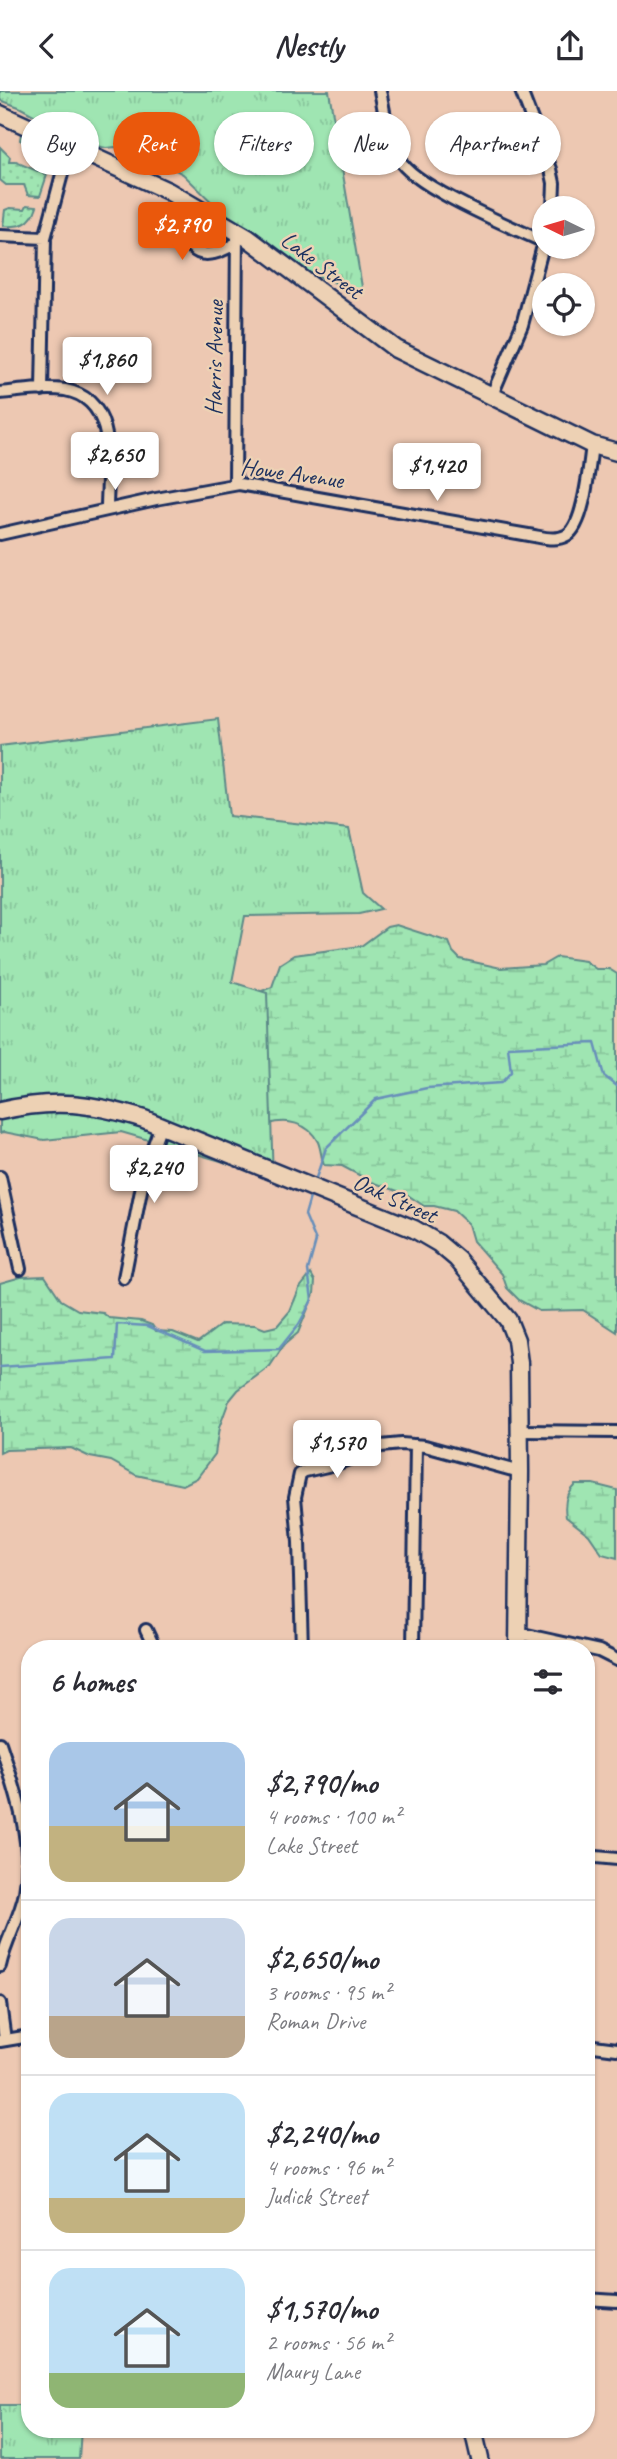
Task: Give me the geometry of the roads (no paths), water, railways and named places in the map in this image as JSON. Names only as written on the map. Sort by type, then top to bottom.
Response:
[{"type":"street","points":[[380,91],[393,146],[400,162],[411,174],[433,188],[544,242],[522,325],[491,397]]},
{"type":"street","points":[[521,91],[551,169],[553,196]]},
{"type":"street","name":"Lake Street","points":[[0,114],[21,123]]},
{"type":"street","name":"Lake Street","points":[[99,158],[175,196],[396,349],[592,445],[617,452]]},
{"type":"street","points":[[42,390],[45,238],[62,175]]},
{"type":"street","points":[[175,196],[188,247],[195,252],[204,255],[236,237]]},
{"type":"street","points":[[0,236],[45,238]]},
{"type":"street","name":"Harris Avenue","points":[[235,484],[236,237]]},
{"type":"street","points":[[0,393],[61,390],[76,393],[90,401],[101,416],[107,434],[107,509]]},
{"type":"street","name":"Howe Avenue","points":[[0,534],[107,509],[235,484],[272,488],[558,539],[571,532],[579,517],[592,445]]},
{"type":"street","name":"Oak Street","points":[[0,1111],[27,1105],[77,1103],[108,1108],[161,1125],[414,1229],[438,1243],[457,1259],[508,1320],[516,1340],[520,1431],[518,1640]]},
{"type":"street","points":[[124,1278],[141,1187],[161,1125]]},
{"type":"street","points":[[0,1177],[20,1269]]},
{"type":"street","points":[[520,1431],[617,1432]]},
{"type":"street","points":[[413,1640],[416,1445]]},
{"type":"street","points":[[302,1640],[295,1497],[298,1478],[305,1471],[336,1464],[381,1446],[416,1445],[520,1472]]},
{"type":"street","points":[[146,1630],[151,1640]]},
{"type":"street","points":[[595,1651],[617,1660]]},
{"type":"street","points":[[0,1744],[21,1814]]},
{"type":"street","points":[[595,1857],[617,1859]]},
{"type":"street","points":[[0,1966],[21,1905]]},
{"type":"street","points":[[0,2003],[2,2041],[21,2038]]},
{"type":"street","points":[[595,2046],[617,2049]]},
{"type":"street","points":[[595,2300],[617,2301]]},
{"type":"street","points":[[475,2438],[480,2459]]},
{"type":"waterway","points":[[315,1181],[326,1148],[376,1099],[427,1088],[501,1083],[511,1072],[508,1047],[595,1043],[604,1076],[617,1086]]},
{"type":"waterway","points":[[0,1367],[115,1359],[117,1324],[148,1326],[205,1351],[279,1349],[299,1324],[312,1300],[308,1270],[316,1241],[305,1215],[311,1194]]}]
